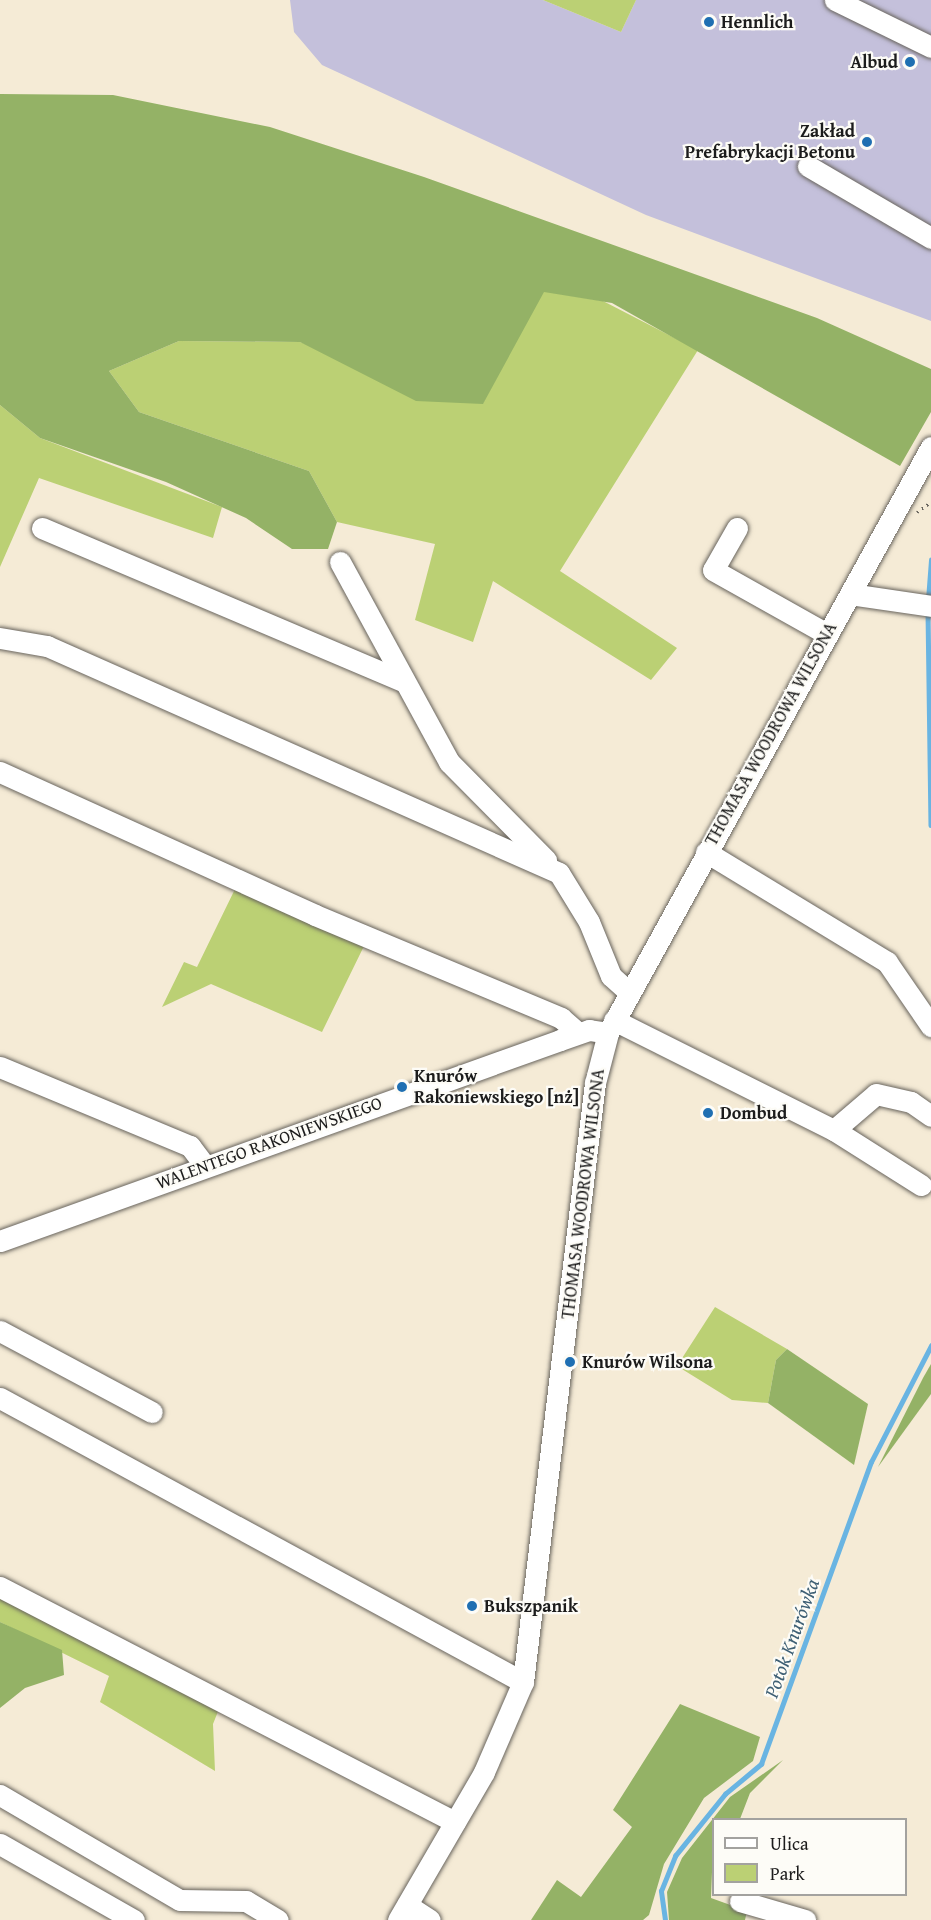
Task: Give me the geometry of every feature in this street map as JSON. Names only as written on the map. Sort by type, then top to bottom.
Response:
[{"type":"street","points":[[835,0],[931,47]]},
{"type":"street","points":[[808,166],[931,238]]},
{"type":"street","name":"THOMASA WOODROWA WILSONA","points":[[403,1912],[500,1740],[523,1682],[595,1083],[611,1026],[931,447]]},
{"type":"street","points":[[42,528],[403,681]]},
{"type":"street","points":[[737,528],[713,570],[827,634]]},
{"type":"street","points":[[340,562],[449,762],[559,873],[589,922],[611,976],[629,992]]},
{"type":"street","points":[[849,594],[923,605]]},
{"type":"street","points":[[0,638],[47,646],[559,873]]},
{"type":"street","points":[[0,772],[365,937],[561,1018],[578,1034]]},
{"type":"street","points":[[706,852],[887,962],[931,1026]]},
{"type":"street","points":[[611,1026],[834,1130],[921,1185]]},
{"type":"street","name":"WALENTEGO RAKONIEWSKIEGO","points":[[0,1241],[578,1034],[611,1026]]},
{"type":"street","points":[[0,1067],[190,1146],[205,1166]]},
{"type":"street","points":[[834,1130],[876,1094],[911,1102],[931,1116]]},
{"type":"street","points":[[0,1332],[152,1412]]},
{"type":"street","points":[[0,1398],[523,1682]]},
{"type":"street","points":[[0,1587],[455,1822]]},
{"type":"street","points":[[0,1795],[180,1900],[246,1901],[278,1920]]},
{"type":"street","points":[[0,1844],[134,1920]]},
{"type":"street","points":[[740,1901],[805,1920]]},
{"type":"street","points":[[403,1912],[430,1920]]},
{"type":"shaded area","points":[[290,0],[543,0],[621,32],[636,0],[931,0],[931,321],[646,215],[322,65],[294,32]]},
{"type":"green space","points":[[543,0],[636,0],[621,32]]},
{"type":"green space","points":[[0,94],[113,95],[270,127],[424,177],[817,318],[931,369],[931,412],[900,466],[612,303],[544,292],[483,404],[416,401],[300,342],[179,341],[109,371],[139,412],[309,471],[337,522],[328,549],[292,549],[246,518],[166,482],[40,438],[0,405]]},
{"type":"green space","points":[[543,291],[603,301],[698,350],[560,571],[677,648],[651,680],[493,581],[473,642],[415,620],[435,544],[337,522],[309,471],[139,412],[109,371],[179,341],[300,342],[483,403]]},
{"type":"green space","points":[[0,405],[40,438],[222,507],[213,538],[39,478],[0,567]]},
{"type":"green space","points":[[236,887],[364,946],[322,1032],[211,984],[162,1007],[184,962],[197,967]]},
{"type":"green space","points":[[715,1307],[787,1349],[776,1360],[768,1403],[732,1400],[677,1366]]},
{"type":"green space","points":[[787,1349],[868,1404],[854,1465],[768,1403],[776,1360]]},
{"type":"green space","points":[[931,1364],[931,1394],[878,1467],[923,1378]]},
{"type":"green space","points":[[0,1591],[219,1709],[213,1724],[215,1771],[100,1702],[109,1676],[0,1622]]},
{"type":"green space","points":[[0,1622],[62,1650],[64,1675],[25,1688],[0,1708]]},
{"type":"green space","points":[[680,1704],[760,1737],[753,1761],[704,1798],[664,1864],[649,1915],[643,1920],[531,1920],[557,1880],[581,1897],[632,1827],[613,1810]]},
{"type":"green space","points":[[783,1760],[750,1793],[740,1818],[713,1818],[730,1797]]},
{"type":"green space","points":[[712,1820],[711,1898],[747,1911],[745,1920],[669,1920],[667,1892],[682,1858]]},
{"type":"waterway","name":"Potok Knurówka","points":[[928,600],[931,560]]},
{"type":"waterway","name":"Potok Knurówka","points":[[928,611],[931,825]]},
{"type":"waterway","name":"Potok Knurówka","points":[[665,1920],[661,1891],[675,1856],[725,1794],[761,1764],[871,1462],[931,1346]]},
{"type":"place","name":"Hennlich","points":[[709,22]]},
{"type":"place","name":"Albud","points":[[910,62]]},
{"type":"place","name":"Zakład Prefabrykacji Betonu","points":[[867,142]]},
{"type":"place","name":"Knurów Rakoniewskiego [nż]","points":[[402,1087]]},
{"type":"place","name":"Dombud","points":[[708,1113]]},
{"type":"place","name":"Knurów Wilsona","points":[[570,1362]]},
{"type":"place","name":"Bukszpanik","points":[[472,1606]]}]
